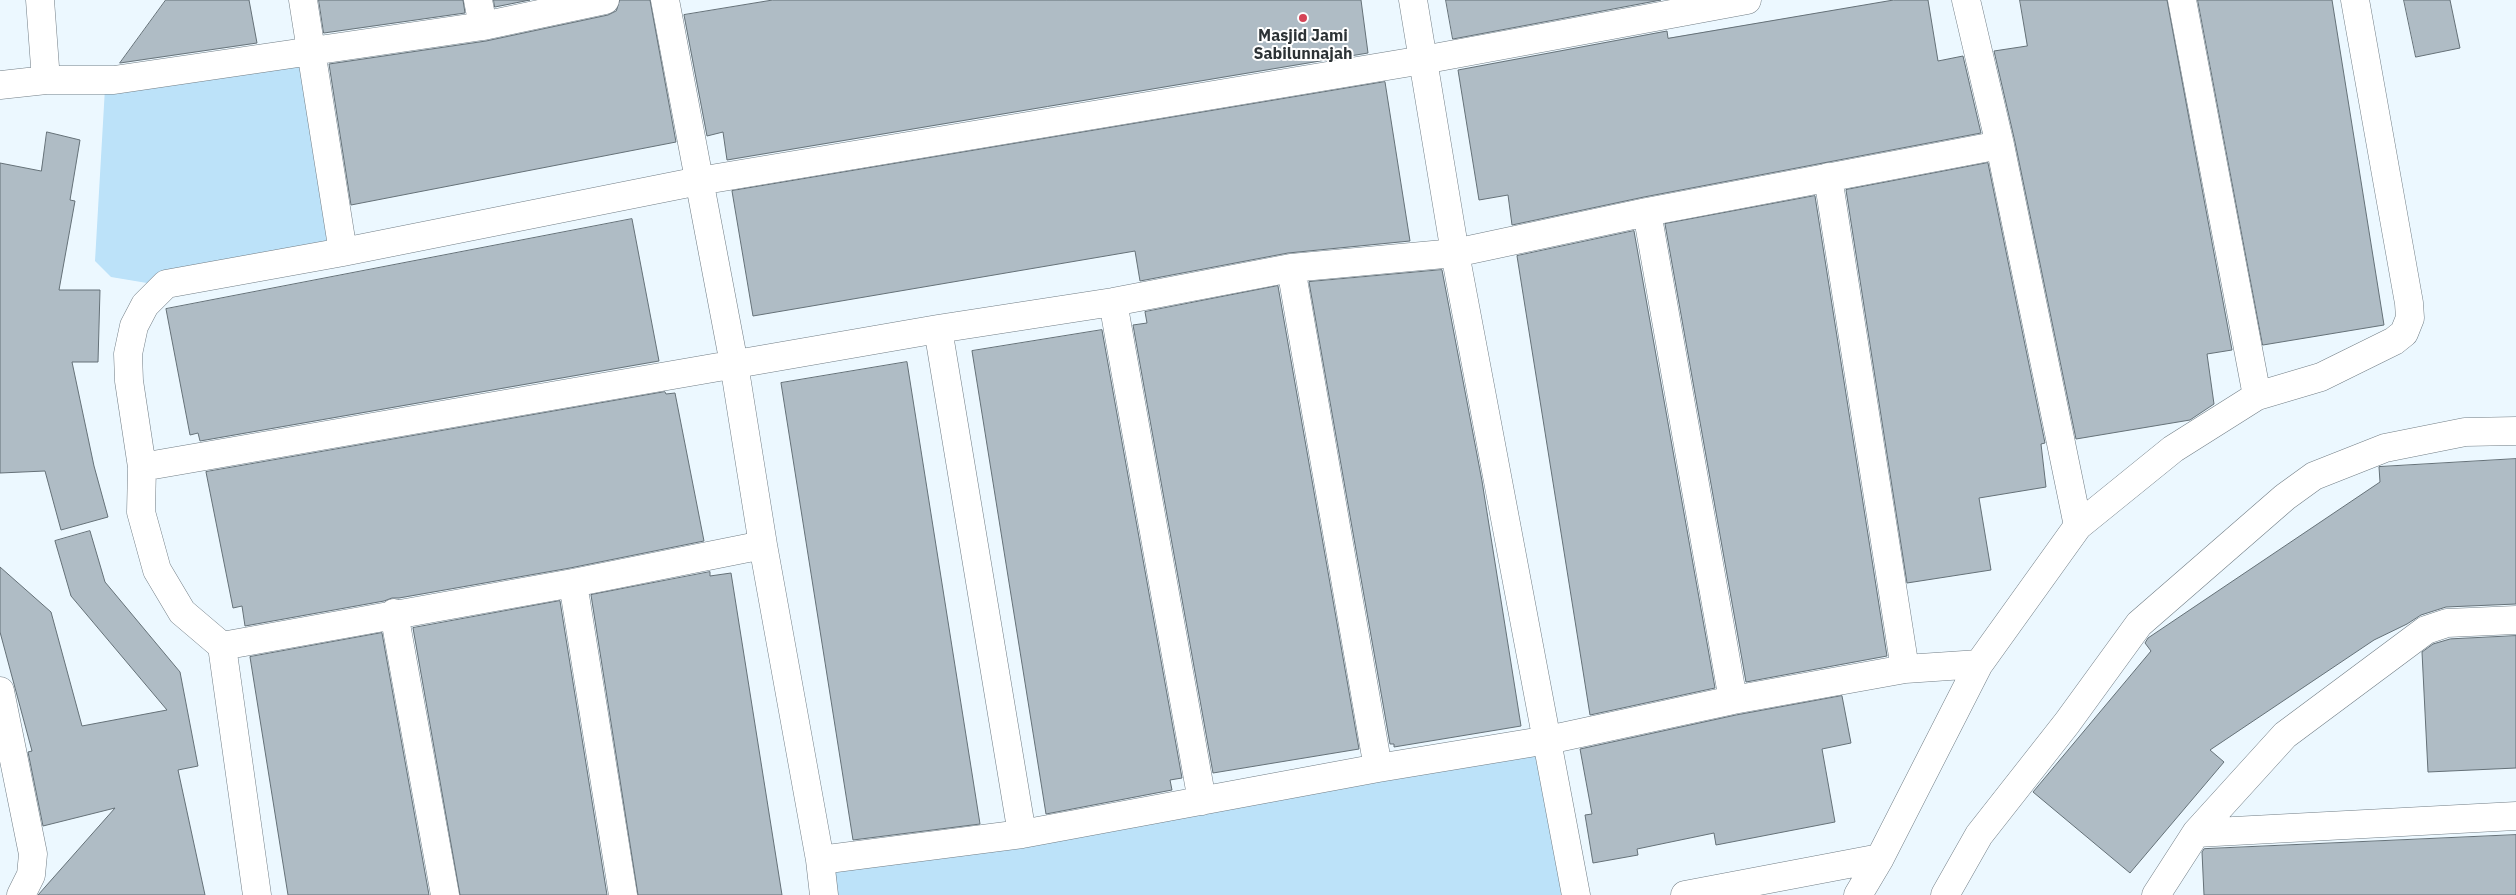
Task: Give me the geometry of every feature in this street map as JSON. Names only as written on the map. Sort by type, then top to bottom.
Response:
[{"type":"street","points":[[40,0],[46,80]]},
{"type":"street","points":[[303,0],[342,252]]},
{"type":"street","points":[[0,84],[46,80],[114,80],[312,50],[480,13],[605,0]]},
{"type":"street","points":[[665,0],[734,364],[763,545],[820,860],[824,895]]},
{"type":"street","points":[[1413,0],[1455,253],[1576,895]]},
{"type":"street","points":[[257,895],[222,646],[182,612],[157,570],[141,512],[142,467],[129,381],[128,354],[134,326],[145,305],[166,284],[342,252],[699,181],[1423,60],[1747,0]]},
{"type":"street","points":[[1966,0],[2000,145],[2078,526]]},
{"type":"street","points":[[2182,0],[2257,396]]},
{"type":"street","points":[[1858,895],[1880,858],[1979,664],[2078,526],[2173,449],[2257,396],[2320,377],[2383,348],[2404,333],[2410,318],[2355,0]]},
{"type":"street","points":[[142,467],[938,329],[1113,302],[1291,268],[1455,253],[1647,212],[2000,145]]},
{"type":"street","points":[[1828,177],[1905,669]]},
{"type":"street","points":[[1647,212],[1733,700]]},
{"type":"street","points":[[1291,268],[1378,768]]},
{"type":"street","points":[[1113,302],[1202,800]]},
{"type":"street","points":[[938,329],[1022,834]]},
{"type":"street","points":[[1945,895],[1979,835],[2067,723],[2139,624],[2285,497],[2314,476],[2385,448],[2465,432],[2516,431]]},
{"type":"street","points":[[222,646],[394,613],[573,583],[763,545]]},
{"type":"street","points":[[573,583],[623,895]]},
{"type":"street","points":[[394,613],[445,895]]},
{"type":"street","points":[[2156,895],[2196,833],[2285,735],[2426,630],[2447,623],[2516,620]]},
{"type":"street","points":[[820,860],[1022,834],[1378,768],[1548,740],[1733,700],[1905,669],[1979,664]]},
{"type":"street","points":[[0,690],[33,854],[31,874],[21,895]]},
{"type":"street","points":[[2196,833],[2516,816]]},
{"type":"street","points":[[1685,895],[1880,858]]},
{"type":"shaded area","points":[[306,66],[341,248],[153,284],[111,277],[95,261],[105,88],[198,80]]},
{"type":"shaded area","points":[[1559,735],[1587,895],[823,895],[819,860]]},
{"type":"building","points":[[166,0],[249,0],[257,43],[120,63]]},
{"type":"building","points":[[319,0],[463,0],[465,13],[324,33]]},
{"type":"building","points":[[494,0],[530,0],[495,7]]},
{"type":"building","points":[[620,0],[650,0],[676,142],[351,205],[329,64],[486,41],[608,15],[616,11]]},
{"type":"building","points":[[773,0],[1361,0],[1368,53],[727,160],[723,132],[707,136],[684,15]]},
{"type":"building","points":[[1446,0],[1661,0],[1453,39]]},
{"type":"building","points":[[1894,0],[1928,0],[1938,61],[1963,56],[1981,133],[1644,197],[1512,225],[1508,195],[1479,200],[1458,70],[1667,31],[1668,38]]},
{"type":"building","points":[[2020,0],[2167,0],[2232,350],[2207,354],[2214,404],[2190,420],[2076,439],[2015,142],[1994,51],[2027,46]]},
{"type":"building","points":[[2198,0],[2332,0],[2384,325],[2263,345]]},
{"type":"building","points":[[2404,0],[2450,0],[2460,48],[2416,57]]},
{"type":"building","points":[[1385,82],[1410,241],[1288,253],[1140,281],[1135,251],[753,316],[732,191]]},
{"type":"building","points":[[47,132],[80,140],[70,200],[75,201],[59,290],[100,290],[98,362],[72,362],[94,466],[108,517],[61,530],[45,471],[0,473],[0,163],[41,171]]},
{"type":"building","points":[[1988,163],[2045,443],[2041,444],[2046,487],[1979,498],[1991,570],[1907,583],[1846,190]]},
{"type":"building","points":[[1815,196],[1887,656],[1746,682],[1665,224]]},
{"type":"building","points":[[632,219],[659,361],[200,441],[198,433],[190,435],[166,309]]},
{"type":"building","points":[[1634,231],[1715,688],[1590,715],[1517,256]]},
{"type":"building","points":[[1442,270],[1482,481],[1521,726],[1394,747],[1394,744],[1390,744],[1309,282]]},
{"type":"building","points":[[1278,286],[1359,749],[1213,773],[1133,325],[1147,323],[1145,312]]},
{"type":"building","points":[[1102,330],[1182,778],[1170,780],[1172,790],[1046,814],[972,351]]},
{"type":"building","points":[[907,362],[980,824],[853,840],[781,383]]},
{"type":"building","points":[[665,392],[666,394],[675,393],[704,541],[570,568],[392,598],[245,626],[242,606],[233,608],[206,472]]},
{"type":"building","points":[[2516,459],[2516,604],[2446,607],[2421,615],[2374,640],[2210,750],[2224,762],[2130,873],[2033,792],[2151,651],[2145,643],[2148,638],[2380,482],[2379,467]]},
{"type":"building","points":[[90,531],[105,582],[180,672],[198,766],[178,770],[205,895],[38,895],[115,808],[43,826],[28,752],[32,751],[0,632],[0,567],[51,612],[82,726],[167,710],[71,596],[55,541]]},
{"type":"building","points":[[710,572],[710,576],[731,573],[782,895],[638,895],[591,595]]},
{"type":"building","points":[[560,601],[607,895],[460,895],[413,628]]},
{"type":"building","points":[[382,633],[429,895],[288,895],[250,657]]},
{"type":"building","points":[[2516,636],[2516,768],[2428,772],[2422,652],[2433,644],[2450,639]]},
{"type":"building","points":[[1842,696],[1851,743],[1822,749],[1835,822],[1716,845],[1714,833],[1637,849],[1638,855],[1593,863],[1585,815],[1592,814],[1580,749],[1736,715]]},
{"type":"building","points":[[2516,835],[2516,895],[2204,895],[2202,852],[2204,849]]},
{"type":"place","name":"Masjid Jami Sabilunnajah","points":[[1303,18]]}]
